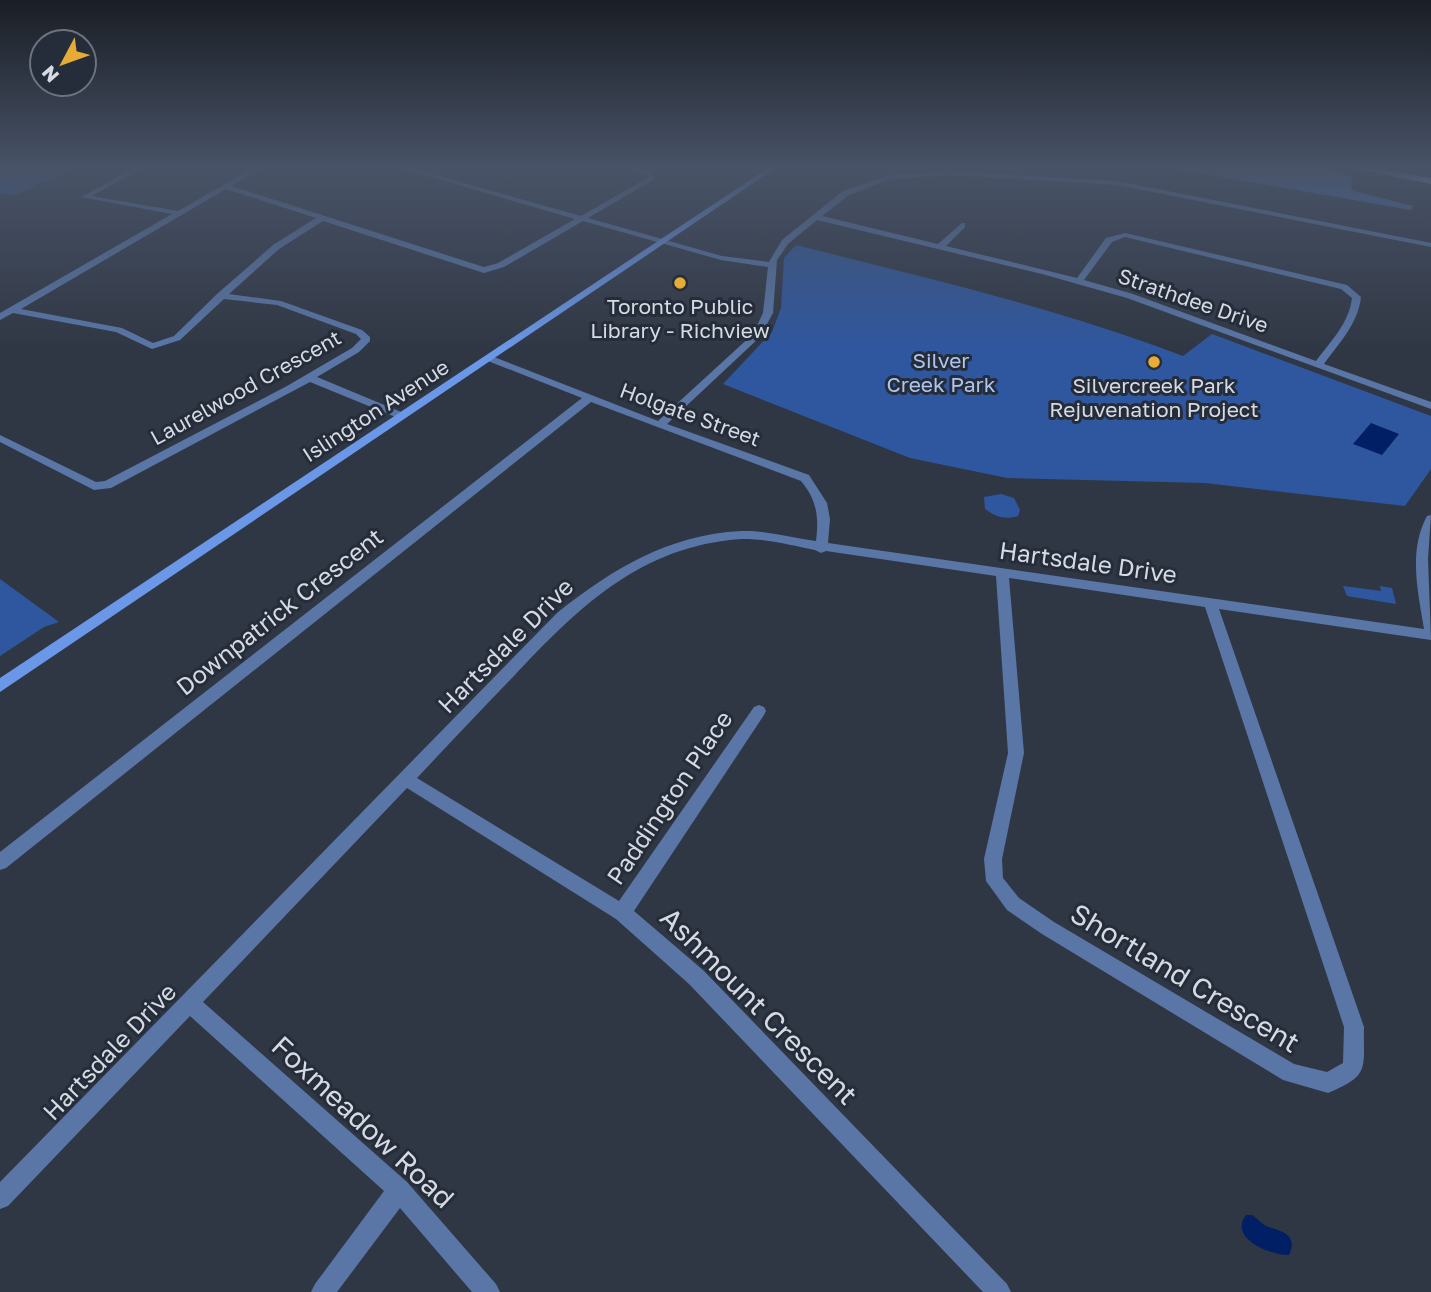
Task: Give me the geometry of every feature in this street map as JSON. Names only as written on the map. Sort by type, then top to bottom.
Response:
[{"type":"main road","name":"Islington Avenue","points":[[0,686],[686,228]]},
{"type":"street","points":[[0,317],[153,228]]},
{"type":"street","points":[[12,310],[119,330],[152,346],[177,338],[276,247],[306,228]]},
{"type":"street","points":[[354,228],[484,270],[501,265],[566,228]]},
{"type":"street","points":[[614,228],[730,260],[771,265]]},
{"type":"street","points":[[660,425],[757,335],[768,313],[771,265],[785,242],[801,228]]},
{"type":"street","name":"Strathdee Drive","points":[[862,228],[1079,281],[1431,406]]},
{"type":"street","points":[[940,247],[959,228]]},
{"type":"street","points":[[1348,228],[1431,245]]},
{"type":"street","points":[[1079,281],[1108,240],[1125,235],[1344,288],[1353,292],[1358,301],[1350,320],[1319,364]]},
{"type":"street","name":"Laurelwood Crescent","points":[[0,438],[94,486],[107,485],[310,378],[365,344],[365,335],[278,303],[220,296]]},
{"type":"street","name":"Holgate Street","points":[[491,359],[805,478],[820,494],[825,518],[821,549]]},
{"type":"street","points":[[310,378],[402,416]]},
{"type":"street","name":"Downpatrick Crescent","points":[[0,862],[589,398]]},
{"type":"street","points":[[1431,519],[1423,539],[1423,581],[1431,629]]},
{"type":"street","name":"Hartsdale Drive","points":[[0,1198],[562,617],[603,582],[640,559],[694,542],[743,535],[821,549],[1431,635]]},
{"type":"street","name":"Shortland Crescent","points":[[1002,574],[1016,753],[993,859],[995,881],[1013,904],[1048,928],[1290,1073],[1328,1083],[1353,1069],[1354,1027],[1211,604]]},
{"type":"street","name":"Paddington Place","points":[[622,913],[759,711]]},
{"type":"street","name":"Ashmount Crescent","points":[[407,780],[622,913],[696,977],[999,1292]]},
{"type":"street","name":"Foxmeadow Road","points":[[189,1002],[400,1190],[488,1292]]},
{"type":"street","points":[[323,1292],[400,1190]]},
{"type":"green space","name":"Silver Creek Park","points":[[796,245],[1040,308],[1183,356],[1212,334],[1431,416],[1431,469],[1405,506],[1205,483],[1007,478],[910,458],[723,384],[772,332],[781,308],[784,258]]},
{"type":"green space","points":[[1001,494],[1014,498],[1020,510],[1018,516],[1001,517],[985,509],[984,497]]},
{"type":"green space","points":[[0,579],[59,622],[44,627],[0,656]]},
{"type":"green space","points":[[1343,586],[1381,591],[1380,586],[1392,588],[1396,604],[1347,596]]},
{"type":"shaded area","points":[[1371,423],[1399,434],[1382,455],[1353,444]]},
{"type":"shaded area","points":[[1246,1215],[1252,1215],[1266,1226],[1287,1234],[1292,1242],[1289,1255],[1262,1248],[1247,1238],[1242,1231]]},
{"type":"place","name":"Toronto Public Library - Richview","points":[[680,283]]},
{"type":"place","name":"Silvercreek Park Rejuvenation Project","points":[[1154,362]]}]
